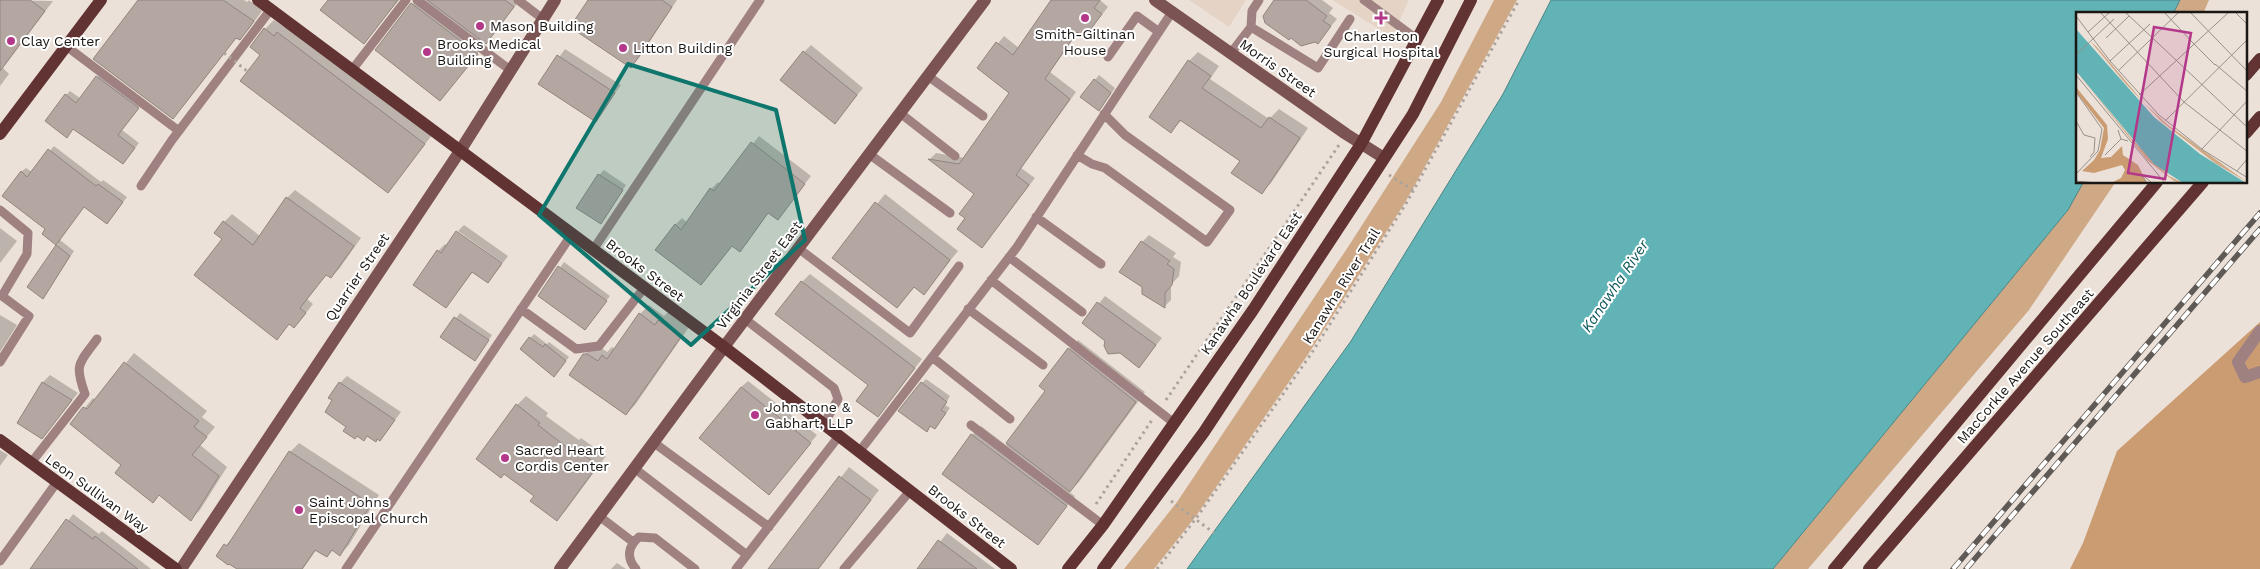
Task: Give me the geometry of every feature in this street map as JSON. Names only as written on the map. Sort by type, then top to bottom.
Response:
[{"type":"main road","points":[[0,134],[100,0]]},
{"type":"main road","name":"Brooks Street","points":[[258,0],[724,347],[1011,569]]},
{"type":"main road","name":"Quarrier Street","points":[[180,569],[460,151],[556,0]]},
{"type":"main road","name":"Virginia Street East","points":[[560,569],[744,319],[985,0]]},
{"type":"main road","name":"Morris Street","points":[[1155,0],[1361,144],[1384,158]]},
{"type":"main road","name":"Kanawha Boulevard East","points":[[1068,569],[1103,525],[1253,310],[1361,144],[1438,0]]},
{"type":"main road","points":[[1103,569],[1204,432],[1413,114],[1471,0]]},
{"type":"main road","points":[[2248,73],[2260,59]]},
{"type":"main road","points":[[2248,131],[2260,117]]},
{"type":"main road","name":"MacCorkle Avenue Southeast","points":[[1834,569],[2155,184]]},
{"type":"main road","name":"MacCorkle Avenue Southeast","points":[[1869,569],[2201,184]]},
{"type":"main road","name":"Leon Sullivan Way","points":[[0,440],[176,569]]},
{"type":"street","points":[[2260,331],[2238,362],[2245,377],[2260,372]]},
{"type":"lane","points":[[352,70],[406,0]]},
{"type":"lane","points":[[417,0],[510,70]]},
{"type":"lane","points":[[518,0],[543,19]]},
{"type":"lane","points":[[593,250],[760,0]]},
{"type":"lane","points":[[1231,53],[1251,27],[1252,11],[1259,0]]},
{"type":"lane","points":[[1364,0],[1418,40]]},
{"type":"lane","points":[[141,186],[179,131],[271,9]]},
{"type":"lane","points":[[859,452],[1008,257],[1172,12]]},
{"type":"lane","points":[[1108,57],[1137,16],[1159,32]]},
{"type":"lane","points":[[1251,27],[1318,68],[1350,20]]},
{"type":"lane","points":[[66,46],[179,131]]},
{"type":"lane","points":[[928,76],[983,116]]},
{"type":"lane","points":[[900,113],[954,156]]},
{"type":"lane","points":[[1077,155],[1092,164],[1105,168],[1207,242],[1230,210],[1125,135],[1104,114]]},
{"type":"lane","points":[[869,154],[950,213]]},
{"type":"lane","points":[[0,210],[28,233],[27,254],[2,296],[29,316],[0,362]]},
{"type":"lane","points":[[1036,217],[1101,264]]},
{"type":"lane","points":[[346,569],[572,234]]},
{"type":"lane","points":[[798,248],[910,333],[959,266]]},
{"type":"lane","points":[[1008,257],[1082,312]]},
{"type":"lane","points":[[991,280],[1174,423]]},
{"type":"lane","points":[[521,309],[576,349],[584,349],[599,346],[644,288]]},
{"type":"lane","points":[[968,309],[1043,365]]},
{"type":"lane","points":[[744,319],[834,388],[838,399],[824,424]]},
{"type":"lane","points":[[31,463],[85,394],[77,367],[97,338]]},
{"type":"lane","points":[[932,357],[1010,419]]},
{"type":"lane","points":[[971,425],[1103,525]]},
{"type":"lane","points":[[740,568],[747,555],[839,436]]},
{"type":"lane","points":[[653,442],[769,527]]},
{"type":"lane","points":[[634,468],[747,555]]},
{"type":"lane","points":[[0,561],[57,482]]},
{"type":"lane","points":[[844,569],[910,491]]},
{"type":"lane","points":[[598,516],[633,542]]},
{"type":"lane","points":[[636,569],[630,558],[629,550],[633,542],[639,537],[655,538],[695,569]]},
{"type":"path","name":"Kanawha River Trail","points":[[1157,569],[1196,519],[1311,354],[1414,191],[1519,0]]},
{"type":"path","points":[[224,54],[248,71]]},
{"type":"path","points":[[1089,514],[1341,142]]},
{"type":"path","points":[[1388,175],[1414,191]]},
{"type":"path","points":[[1171,501],[1214,532]]},
{"type":"highlighted area","points":[[628,64],[776,110],[805,240],[691,345],[539,215]]},
{"type":"shaded area","points":[[1189,0],[1246,0],[1229,27]]},
{"type":"shaded area","name":"Charleston Surgical Hospital","points":[[1332,0],[1409,0],[1392,37]]},
{"type":"shaded area","points":[[1494,0],[1517,0],[1406,201],[1309,353],[1196,516],[1154,569],[1124,569],[1177,502],[1348,247],[1441,102]]},
{"type":"shaded area","points":[[2180,0],[2209,0],[2204,12],[2174,12]]},
{"type":"shaded area","points":[[2082,184],[2114,184],[2029,310],[1808,569],[1773,569],[2068,210]]},
{"type":"shaded area","points":[[2260,322],[2260,569],[2070,569],[2083,543],[2117,451]]},
{"type":"water","name":"Kanawha River","points":[[1551,0],[2180,0],[2174,12],[2076,12],[2076,184],[2082,184],[2068,210],[1773,569],[1187,569],[1351,341],[1503,94]]},
{"type":"building","name":"Clay Center","points":[[0,0],[30,0],[45,11],[0,71]]},
{"type":"building","points":[[138,0],[223,0],[254,21],[240,40],[236,38],[173,119],[93,59]]},
{"type":"building","points":[[328,0],[398,0],[364,44],[320,10]]},
{"type":"building","name":"Mason Building","points":[[427,0],[505,0],[514,7],[486,44]]},
{"type":"building","name":"Litton Building","points":[[588,0],[662,0],[672,7],[631,68],[570,27]]},
{"type":"building","points":[[1051,0],[1100,0],[1094,8],[1102,14],[1085,37],[1077,32],[1045,79],[1070,99],[1016,175],[1029,185],[982,248],[957,229],[965,218],[959,214],[974,194],[928,159],[959,164],[1009,93],[977,68],[996,42],[1013,55]]},
{"type":"building","points":[[1274,0],[1306,0],[1327,16],[1323,21],[1331,26],[1318,44],[1315,42],[1301,46],[1265,23],[1263,16]]},
{"type":"building","name":"Brooks Medical Building","points":[[411,3],[478,54],[440,101],[375,50]]},
{"type":"building","points":[[264,28],[274,36],[277,32],[425,144],[388,193],[240,81],[260,55],[250,47]]},
{"type":"building","points":[[803,51],[857,95],[835,124],[780,80]]},
{"type":"building","points":[[557,55],[615,93],[596,122],[538,84]]},
{"type":"building","points":[[1188,60],[1211,76],[1202,88],[1261,128],[1269,117],[1300,138],[1262,194],[1231,173],[1240,161],[1180,120],[1171,133],[1149,117]]},
{"type":"building","points":[[96,76],[139,108],[118,135],[135,148],[123,164],[73,129],[67,138],[45,121],[65,94],[76,103]]},
{"type":"building","points":[[1094,79],[1111,93],[1099,111],[1080,97]]},
{"type":"building","points":[[751,142],[805,184],[778,220],[768,213],[740,252],[732,246],[701,285],[655,250],[675,224],[681,230],[710,188],[714,191]]},
{"type":"building","points":[[48,149],[96,186],[98,184],[123,202],[107,224],[84,207],[56,245],[42,234],[45,229],[2,196],[21,171],[27,177]]},
{"type":"building","points":[[598,174],[623,190],[601,224],[576,208]]},
{"type":"building","points":[[286,197],[354,246],[331,278],[326,275],[300,308],[306,313],[294,328],[289,324],[277,340],[194,275],[222,239],[214,233],[223,221],[253,245]]},
{"type":"building","points":[[875,202],[950,260],[924,295],[914,287],[897,308],[832,258]]},
{"type":"building","points":[[456,231],[502,263],[488,283],[472,272],[446,308],[413,285],[437,250],[441,253]]},
{"type":"building","points":[[1141,241],[1170,261],[1167,264],[1174,269],[1172,285],[1165,293],[1165,308],[1142,294],[1142,287],[1119,272]]},
{"type":"building","points":[[56,245],[70,256],[43,299],[27,287]]},
{"type":"building","points":[[558,266],[607,301],[585,330],[538,296]]},
{"type":"building","points":[[801,281],[915,368],[878,417],[856,401],[868,385],[775,314]]},
{"type":"building","points":[[1097,302],[1156,345],[1139,368],[1120,353],[1108,354],[1104,346],[1105,341],[1082,323]]},
{"type":"building","points":[[639,313],[655,325],[658,320],[681,337],[626,415],[569,375],[583,354],[587,354],[598,361],[602,355],[607,359]]},
{"type":"building","points":[[454,317],[489,340],[475,361],[440,337]]},
{"type":"building","points":[[529,337],[543,347],[545,344],[566,361],[554,377],[520,349]]},
{"type":"building","points":[[1068,348],[1136,402],[1070,492],[1006,443],[1045,391],[1039,386]]},
{"type":"building","points":[[124,362],[199,421],[194,427],[207,437],[192,455],[219,476],[191,521],[159,495],[153,503],[115,473],[121,465],[70,424],[83,407],[87,409]]},
{"type":"building","points":[[42,382],[72,400],[42,439],[17,423]]},
{"type":"building","points":[[339,382],[395,420],[380,441],[377,439],[376,442],[367,436],[364,441],[357,436],[355,439],[343,431],[346,427],[325,412],[332,400],[328,398]]},
{"type":"building","points":[[921,382],[947,402],[941,410],[946,413],[935,429],[930,426],[927,432],[898,411]]},
{"type":"building","points":[[741,387],[811,443],[769,495],[699,438]]},
{"type":"building","name":"Sacred Heart Cordis Center","points":[[516,404],[540,423],[538,425],[569,449],[571,446],[598,465],[557,521],[530,501],[534,496],[504,474],[501,478],[476,459]]},
{"type":"building","points":[[971,434],[1067,506],[1038,545],[942,474]]},
{"type":"building","name":"Saint Johns Episcopal Church","points":[[289,451],[371,504],[340,556],[332,550],[327,557],[315,550],[302,569],[237,569],[228,565],[216,556],[224,544],[227,546]]},
{"type":"building","points":[[839,476],[871,500],[818,569],[768,569]]},
{"type":"building","points":[[66,519],[93,539],[95,536],[138,569],[30,569]]},
{"type":"building","points":[[938,540],[977,569],[917,569]]},
{"type":"railway","points":[[1953,569],[2260,213]]},
{"type":"railway","points":[[1966,569],[2260,229]]},
{"type":"place","name":"Smith-Giltinan House","points":[[1085,18]]},
{"type":"place","name":"Charleston Surgical Hospital","points":[[1381,18]]},
{"type":"place","name":"Mason Building","points":[[480,26]]},
{"type":"place","name":"Clay Center","points":[[11,41]]},
{"type":"place","name":"Litton Building","points":[[623,48]]},
{"type":"place","name":"Brooks Medical Building","points":[[427,52]]},
{"type":"place","name":"Johnstone & Gabhart, LLP","points":[[755,415]]},
{"type":"place","name":"Sacred Heart Cordis Center","points":[[505,458]]},
{"type":"place","name":"Saint Johns Episcopal Church","points":[[299,510]]}]
